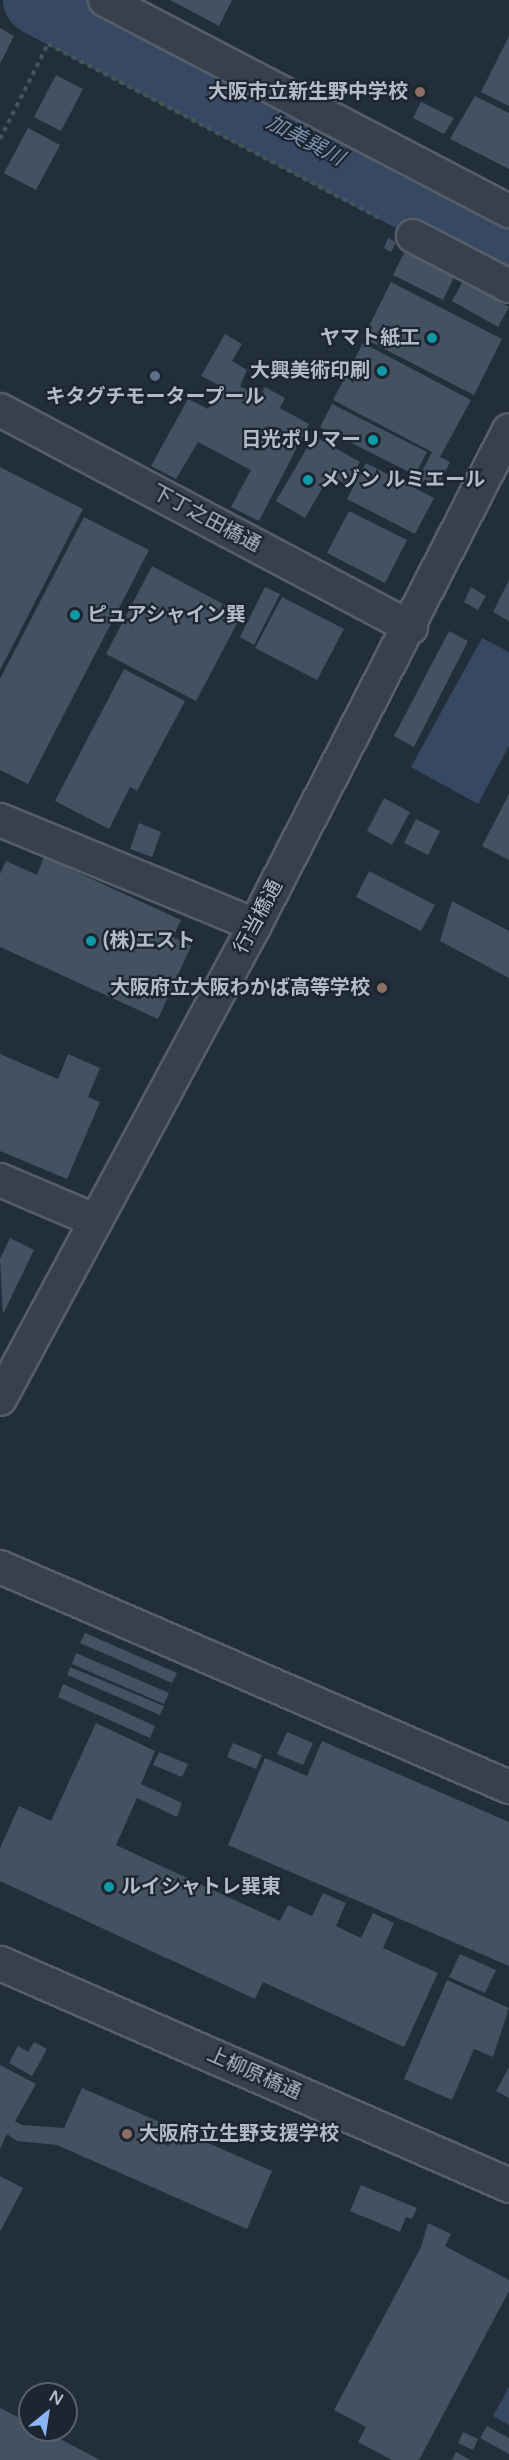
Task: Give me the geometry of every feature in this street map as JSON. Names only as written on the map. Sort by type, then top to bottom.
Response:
[{"type":"street","points":[[105,0],[509,211]]},
{"type":"street","points":[[413,236],[509,286]]},
{"type":"street","name":"下丁之田橋通","points":[[0,410],[411,628]]},
{"type":"street","name":"行当橋通","points":[[0,1399],[255,925],[411,628],[509,430]]},
{"type":"street","points":[[0,820],[255,925]]},
{"type":"street","points":[[0,1180],[96,1221]]},
{"type":"street","points":[[0,1567],[509,1787]]},
{"type":"street","name":"上柳原橋通","points":[[0,1963],[509,2185]]},
{"type":"path","points":[[0,139],[48,44],[413,236]]},
{"type":"water","points":[[482,638],[509,652],[509,746],[478,804],[411,767]]},
{"type":"water","points":[[509,2387],[509,2425],[493,2416]]},
{"type":"building","points":[[170,0],[232,0],[219,26]]},
{"type":"building","points":[[0,28],[14,36],[0,64]]},
{"type":"building","points":[[509,36],[509,106],[481,92]]},
{"type":"building","points":[[56,75],[83,89],[61,131],[34,117]]},
{"type":"building","points":[[475,96],[509,113],[509,169],[450,139]]},
{"type":"building","points":[[421,102],[454,118],[444,134],[413,118]]},
{"type":"building","points":[[28,128],[60,145],[36,190],[4,173]]},
{"type":"building","points":[[388,238],[396,242],[391,252],[384,248]]},
{"type":"building","points":[[407,247],[456,273],[443,300],[393,275]]},
{"type":"building","points":[[463,281],[509,307],[498,327],[452,301]]},
{"type":"building","name":"ヤマト紙工","points":[[391,282],[502,339],[474,395],[363,338]]},
{"type":"building","points":[[225,334],[242,344],[232,361],[247,370],[240,386],[259,397],[265,387],[285,398],[280,408],[309,424],[259,521],[231,507],[251,470],[198,442],[176,479],[151,466],[188,399],[208,409],[221,386],[201,376]]},
{"type":"building","name":"大興美術印刷","points":[[363,343],[471,400],[440,457],[450,462],[437,488],[418,479],[432,452],[333,400]]},
{"type":"building","name":"日光ポリマー","points":[[332,404],[427,452],[415,475],[320,427]]},
{"type":"building","name":"メゾン ルミエール","points":[[314,436],[360,462],[347,485],[330,475],[305,518],[276,501]]},
{"type":"building","points":[[366,463],[434,498],[415,534],[347,499]]},
{"type":"building","points":[[0,467],[83,509],[0,670]]},
{"type":"building","points":[[349,511],[407,540],[385,583],[327,553]]},
{"type":"building","name":"ピュアシャイン巽","points":[[84,517],[149,550],[28,784],[0,770],[0,679]]},
{"type":"building","points":[[152,566],[242,614],[196,701],[106,654]]},
{"type":"building","points":[[509,580],[509,621],[493,612]]},
{"type":"building","points":[[265,587],[280,594],[254,645],[240,637]]},
{"type":"building","points":[[471,587],[486,596],[478,610],[464,602]]},
{"type":"building","points":[[282,597],[344,629],[317,680],[255,648]]},
{"type":"building","points":[[449,631],[468,641],[414,747],[394,736]]},
{"type":"building","points":[[124,669],[185,701],[137,791],[130,787],[109,829],[55,801]]},
{"type":"building","points":[[509,794],[509,860],[482,846]]},
{"type":"building","points":[[384,798],[410,812],[392,845],[367,831]]},
{"type":"building","points":[[416,819],[440,831],[428,855],[404,843]]},
{"type":"building","points":[[139,823],[161,832],[152,857],[130,849]]},
{"type":"building","name":"(株)エスト","points":[[44,857],[181,920],[173,937],[191,946],[158,1019],[0,947],[0,874],[6,861],[37,875]]},
{"type":"building","points":[[369,871],[435,905],[421,931],[356,897]]},
{"type":"building","points":[[452,901],[509,931],[509,978],[440,941]]},
{"type":"building","points":[[0,1054],[58,1079],[68,1054],[100,1068],[88,1097],[100,1102],[67,1179],[0,1151]]},
{"type":"building","points":[[10,1238],[34,1250],[3,1314],[0,1259]]},
{"type":"building","points":[[85,1633],[177,1673],[172,1683],[80,1643]]},
{"type":"building","points":[[76,1653],[169,1693],[164,1704],[72,1664]]},
{"type":"building","points":[[70,1667],[164,1706],[160,1715],[67,1675]]},
{"type":"building","points":[[63,1684],[155,1726],[150,1738],[58,1697]]},
{"type":"building","name":"ルイシャトレ巽東","points":[[96,1723],[155,1751],[141,1784],[182,1803],[177,1817],[137,1798],[116,1845],[280,1921],[288,1905],[312,1916],[323,1893],[346,1903],[336,1926],[361,1938],[373,1913],[394,1923],[383,1948],[438,1973],[404,2047],[263,1982],[255,1999],[0,1881],[0,1848],[19,1806],[51,1821]]},
{"type":"building","points":[[287,1732],[313,1743],[303,1765],[277,1754]]},
{"type":"building","points":[[322,1741],[509,1822],[509,1966],[228,1845],[265,1758],[307,1776]]},
{"type":"building","points":[[233,1743],[262,1755],[256,1769],[227,1757]]},
{"type":"building","points":[[159,1752],[188,1764],[182,1777],[153,1765]]},
{"type":"building","points":[[460,1954],[496,1970],[485,1993],[449,1977]]},
{"type":"building","points":[[447,1980],[509,2008],[493,2057],[474,2049],[452,2100],[404,2079]]},
{"type":"building","points":[[34,2042],[47,2049],[32,2076],[9,2063],[18,2046],[28,2052]]},
{"type":"building","points":[[0,2065],[36,2084],[15,2121],[22,2125],[64,2128],[82,2088],[272,2171],[247,2229],[57,2145],[17,2141],[7,2134],[0,2149]]},
{"type":"building","points":[[509,2067],[509,2098],[496,2091]]},
{"type":"building","points":[[0,2176],[23,2188],[0,2232]]},
{"type":"building","points":[[361,2185],[417,2208],[412,2219],[406,2217],[400,2232],[350,2211]]},
{"type":"building","points":[[428,2223],[451,2234],[445,2246],[509,2280],[509,2291],[419,2460],[392,2460],[358,2442],[366,2427],[334,2410],[421,2247]]},
{"type":"building","points":[[0,2408],[18,2417],[18,2442],[66,2442],[100,2460],[0,2460]]},
{"type":"building","points":[[487,2426],[509,2438],[509,2454],[480,2438]]},
{"type":"building","points":[[463,2432],[478,2439],[473,2450],[458,2443]]},
{"type":"building","points":[[456,2452],[470,2460],[452,2460]]},
{"type":"waterway","name":"加美巽川","points":[[38,0],[509,248]]},
{"type":"place","name":"大阪市立新生野中学校","points":[[420,92]]},
{"type":"place","name":"ヤマト紙工","points":[[432,338]]},
{"type":"place","name":"大興美術印刷","points":[[382,371]]},
{"type":"place","name":"キタグチモータープール","points":[[155,376]]},
{"type":"place","name":"日光ポリマー","points":[[373,440]]},
{"type":"place","name":"メゾン ルミエール","points":[[308,480]]},
{"type":"place","name":"ピュアシャイン巽","points":[[75,615]]},
{"type":"place","name":"(株)エスト","points":[[91,941]]},
{"type":"place","name":"大阪府立大阪わかば高等学校","points":[[382,988]]},
{"type":"place","name":"ルイシャトレ巽東","points":[[109,1887]]},
{"type":"place","name":"大阪府立生野支援学校","points":[[127,2134]]}]
